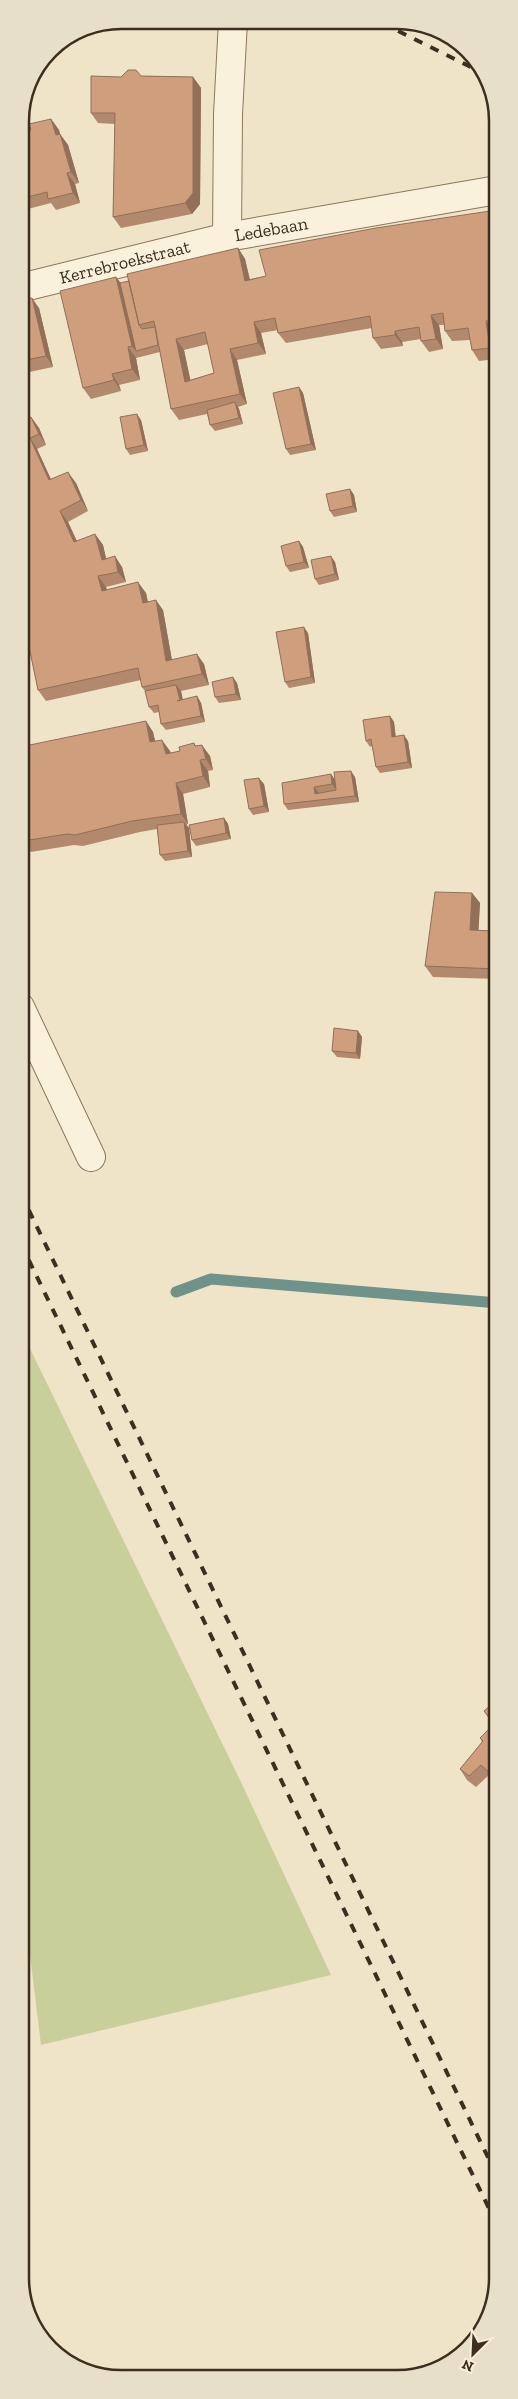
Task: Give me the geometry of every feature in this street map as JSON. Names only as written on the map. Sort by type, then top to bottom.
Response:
[{"type":"street","name":"Ledebaan","points":[[233,29],[228,114],[228,237],[489,191]]},
{"type":"street","name":"Kerrebroekstraat","points":[[29,286],[228,237]]},
{"type":"street","points":[[29,1026],[91,1157]]},
{"type":"green space","points":[[29,1346],[241,1782],[331,1975],[41,2045],[29,1947]]},
{"type":"building","points":[[128,70],[136,70],[141,76],[193,77],[193,193],[185,203],[113,217],[115,113],[91,113],[91,76],[121,77]]},
{"type":"building","points":[[51,119],[56,135],[60,134],[71,172],[67,173],[73,193],[48,199],[47,192],[29,197],[29,131],[31,130],[29,124]]},
{"type":"building","points":[[489,211],[489,321],[486,321],[489,348],[472,350],[468,328],[445,331],[443,313],[431,315],[436,339],[421,341],[419,327],[395,331],[395,335],[373,338],[370,316],[278,333],[275,318],[254,322],[258,343],[230,349],[240,394],[171,409],[154,321],[139,325],[127,274],[238,248],[245,281],[266,276],[259,250],[376,228]],"holes":[[[205,332],[214,373],[185,382],[176,339]]]},
{"type":"building","points":[[116,277],[132,346],[128,347],[132,369],[112,374],[114,380],[83,388],[60,291]]},
{"type":"building","points":[[129,281],[139,325],[142,329],[155,327],[158,345],[136,351],[120,283]]},
{"type":"building","points":[[29,298],[32,298],[46,356],[29,359]]},
{"type":"building","points":[[299,387],[311,444],[286,449],[273,393]]},
{"type":"building","points":[[235,402],[239,418],[210,425],[207,410]]},
{"type":"building","points":[[137,414],[144,445],[126,449],[120,417]]},
{"type":"building","points":[[31,417],[39,434],[30,438],[49,480],[68,472],[81,500],[60,511],[74,542],[95,534],[102,560],[115,556],[118,572],[98,576],[102,591],[138,582],[143,603],[156,600],[166,661],[197,654],[202,674],[142,687],[138,668],[38,690],[29,646],[29,418]]},
{"type":"building","points":[[350,489],[353,506],[330,511],[326,494]]},
{"type":"building","points":[[299,541],[304,562],[286,566],[281,546]]},
{"type":"building","points":[[331,556],[335,574],[315,579],[311,560]]},
{"type":"building","points":[[304,627],[311,677],[285,682],[276,632]]},
{"type":"building","points":[[233,677],[236,694],[215,697],[212,682]]},
{"type":"building","points":[[176,685],[180,700],[177,701],[197,696],[201,716],[161,724],[158,705],[149,707],[145,691]]},
{"type":"building","points":[[390,716],[392,737],[404,735],[408,762],[376,767],[371,739],[366,741],[363,720]]},
{"type":"building","points":[[146,721],[150,742],[162,740],[166,754],[180,751],[179,747],[194,743],[195,746],[202,745],[206,759],[200,760],[203,776],[176,783],[181,814],[132,821],[75,835],[67,834],[29,840],[29,745]]},
{"type":"building","points":[[351,771],[355,796],[284,804],[282,783],[331,774],[332,784],[314,787],[315,794],[336,790],[334,772]]},
{"type":"building","points":[[259,778],[264,806],[249,809],[244,780]]},
{"type":"building","points":[[224,818],[226,833],[192,840],[189,825]]},
{"type":"building","points":[[184,822],[188,851],[160,855],[157,825]]},
{"type":"building","points":[[435,892],[472,893],[470,930],[489,931],[489,969],[425,966]]},
{"type":"building","points":[[334,1028],[358,1031],[356,1053],[332,1051]]},
{"type":"building","points":[[489,1707],[489,1718],[484,1711]]},
{"type":"building","points":[[489,1729],[489,1772],[481,1765],[469,1776],[460,1769],[483,1741],[480,1738]]},
{"type":"waterway","points":[[176,1292],[211,1279],[489,1302]]},
{"type":"railway","points":[[394,29],[472,68]]},
{"type":"railway","points":[[29,1211],[489,2159]]},
{"type":"railway","points":[[29,1260],[489,2208]]}]
